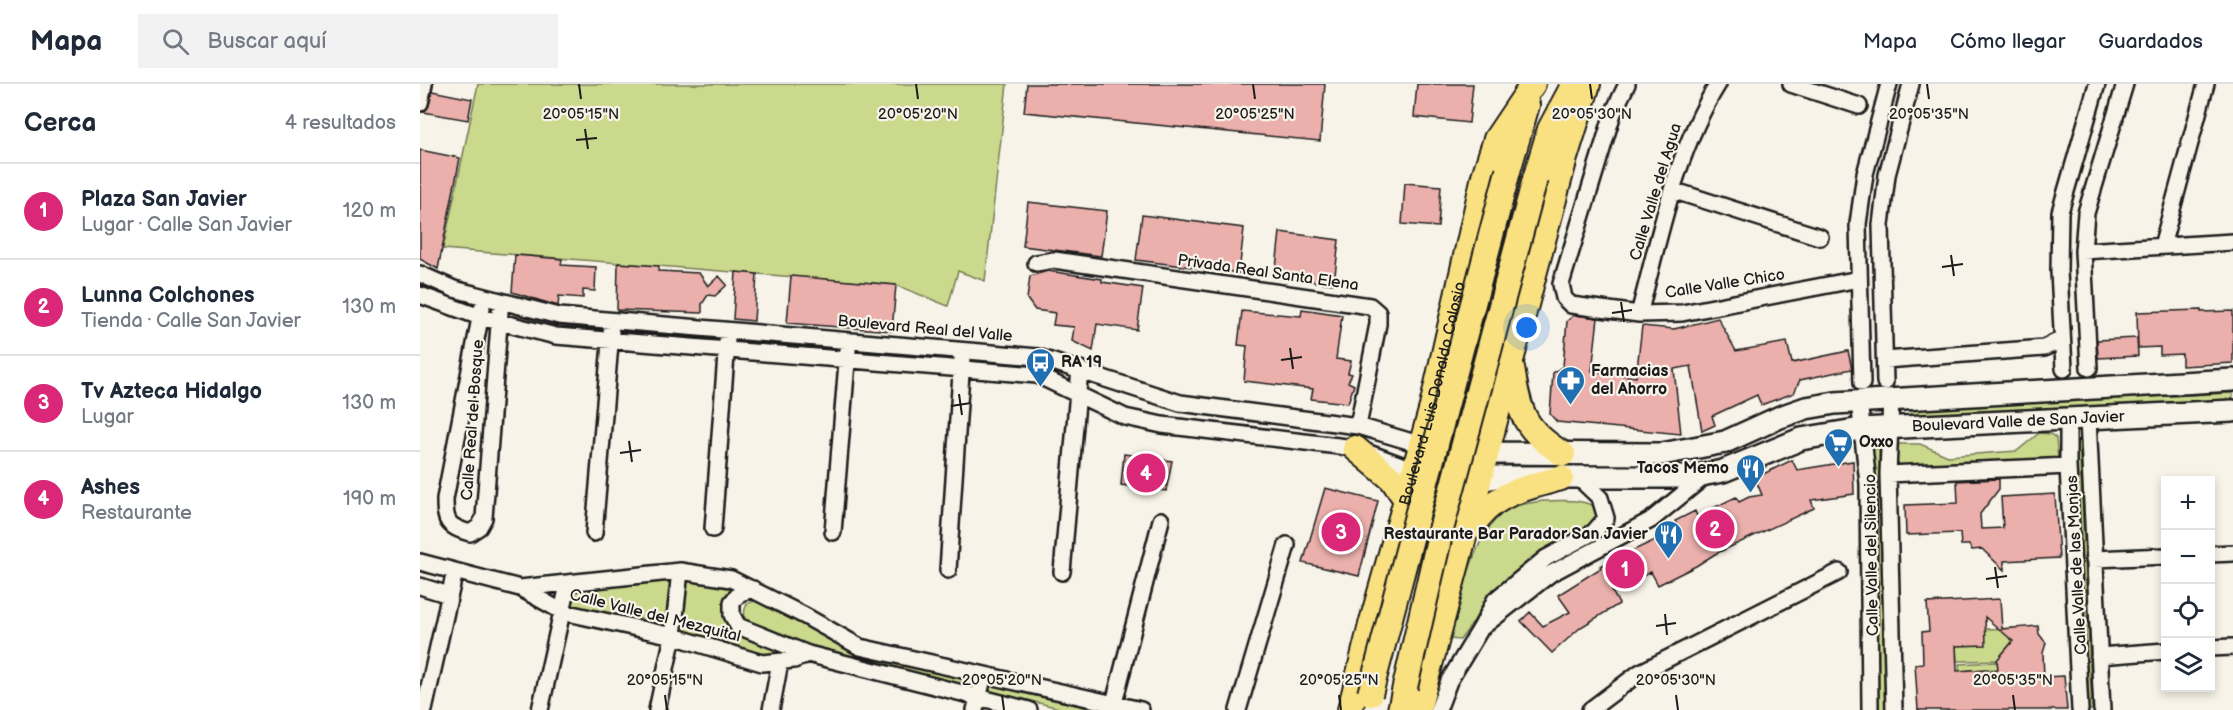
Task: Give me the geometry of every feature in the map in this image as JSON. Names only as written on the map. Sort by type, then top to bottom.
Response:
[{"type":"main road","points":[[1403,698],[1445,515],[1535,179],[1550,129],[1574,84]]},
{"type":"main road","points":[[1418,710],[1468,527],[1510,359],[1588,84]]},
{"type":"main road","name":"Boulevard Luis Donaldo Colosio","points":[[1350,710],[1406,503],[1423,457],[1533,85]]},
{"type":"main road","name":"Boulevard Luis Donaldo Colosio","points":[[1372,705],[1432,407],[1493,148],[1511,113],[1533,85]]},
{"type":"main road","points":[[1510,359],[1517,397],[1528,427],[1563,454]]},
{"type":"main road","name":"Boulevard Valle de San Javier","points":[[1423,457],[1487,453],[1662,454],[1704,448],[1725,442],[1806,408],[1861,392],[2233,380]]},
{"type":"main road","points":[[1432,407],[1462,420],[1495,420]]},
{"type":"main road","name":"Boulevard Valle de San Javier","points":[[1423,457],[1480,480],[1496,477],[1672,478],[1708,474],[1738,465],[1801,439],[1861,429],[2233,411]]},
{"type":"main road","points":[[1356,437],[1392,480],[1406,503],[1441,502],[1468,527]]},
{"type":"main road","points":[[1468,527],[1502,496],[1570,478]]},
{"type":"street","points":[[420,103],[424,84]]},
{"type":"street","name":"Calle Valle Chico","points":[[1626,84],[1613,113],[1561,284],[1564,298],[1571,305],[1639,314],[1682,313],[1859,279]]},
{"type":"street","name":"Calle Valle del Agua","points":[[1639,314],[1672,190],[1698,117],[1718,84]]},
{"type":"street","points":[[1791,84],[1859,106]]},
{"type":"street","name":"Calle Valle del Silencio","points":[[1870,710],[1868,484],[1861,429],[1858,224],[1865,174],[1889,84]]},
{"type":"street","name":"Calle Valle del Silencio","points":[[1894,710],[1888,474],[1890,428],[1885,360],[1881,225],[1887,175],[1911,84]]},
{"type":"street","points":[[2064,369],[2060,212],[2097,84]]},
{"type":"street","points":[[2089,368],[2083,251],[2086,213],[2125,84]]},
{"type":"street","points":[[2163,246],[2206,84]]},
{"type":"street","points":[[1672,190],[1820,237]]},
{"type":"street","points":[[2083,251],[2233,242]]},
{"type":"street","name":"Privada Real Santa Elena","points":[[1036,263],[1054,260],[1370,306],[1378,313],[1378,324],[1356,437]]},
{"type":"street","name":"Boulevard Real del Valle","points":[[420,274],[454,289],[559,316],[1038,357],[1180,403],[1356,437],[1423,457]]},
{"type":"street","name":"Boulevard Real del Valle","points":[[420,295],[480,317],[556,336],[1037,375],[1125,417],[1162,425],[1356,437],[1423,457]]},
{"type":"street","name":"Calle Real del Bosque","points":[[485,297],[445,499],[445,517],[453,528],[470,533],[479,527],[484,518],[501,301]]},
{"type":"street","points":[[594,533],[612,320]]},
{"type":"street","points":[[713,530],[728,330]]},
{"type":"street","points":[[1885,360],[2044,348],[2062,339]]},
{"type":"street","points":[[833,532],[849,341]]},
{"type":"street","points":[[948,570],[962,349]]},
{"type":"street","points":[[1037,375],[1038,357]]},
{"type":"street","points":[[1062,572],[1080,369]]},
{"type":"street","name":"Calle Valle de las Monjas","points":[[2078,419],[2068,466],[2080,710]]},
{"type":"street","name":"Calle Valle de las Monjas","points":[[2078,419],[2094,560],[2102,710]]},
{"type":"street","points":[[1888,474],[2068,466]]},
{"type":"street","points":[[1545,568],[1651,520],[1708,474]]},
{"type":"street","points":[[1570,478],[1600,498],[1606,518],[1619,526],[1637,526]]},
{"type":"street","points":[[1438,710],[1449,681],[1481,628],[1512,593],[1594,532],[1606,518]]},
{"type":"street","points":[[1114,703],[1161,520]]},
{"type":"street","points":[[1238,710],[1287,545]]},
{"type":"street","points":[[2215,554],[2233,553]]},
{"type":"street","points":[[2094,560],[2161,556]]},
{"type":"street","name":"Calle Valle del Mezquital","points":[[420,562],[520,588],[563,612],[673,636],[762,663],[780,662],[808,654]]},
{"type":"street","points":[[424,710],[455,571]]},
{"type":"street","points":[[657,710],[673,636],[680,571]]},
{"type":"street","name":"Calle Valle del Mezquital","points":[[520,588],[568,585],[680,571],[731,579],[860,647],[1141,710]]},
{"type":"street","points":[[1590,710],[1639,673],[1839,572]]},
{"type":"street","points":[[540,710],[568,585]]},
{"type":"street","points":[[420,586],[449,595]]},
{"type":"street","points":[[753,589],[740,593],[732,602],[732,615],[738,626],[808,654],[976,704],[1029,710]]},
{"type":"street","points":[[2215,648],[2233,647]]},
{"type":"street","points":[[2099,656],[2161,651]]},
{"type":"street","points":[[771,710],[780,662]]},
{"type":"street","points":[[976,704],[984,675]]},
{"type":"green space","points":[[478,84],[1007,84],[985,281],[958,271],[948,306],[896,285],[443,249]]},
{"type":"green space","points":[[2233,393],[2233,402],[1911,417],[1910,408]]},
{"type":"green space","points":[[2039,433],[2050,434],[2056,438],[2058,460],[1901,466],[1896,463],[1896,451],[1899,444],[1920,444],[1948,456],[2017,451]]},
{"type":"green space","points":[[2075,440],[2079,440],[2092,710],[2089,710]]},
{"type":"green space","points":[[1873,449],[1879,449],[1885,710],[1877,710]]},
{"type":"green space","points":[[1543,501],[1582,502],[1596,507],[1601,512],[1597,524],[1493,595],[1460,640],[1450,639],[1476,550],[1485,534],[1495,520],[1507,510],[1519,505]]},
{"type":"green space","points":[[684,578],[737,590],[728,604],[726,616],[729,625],[746,637],[783,650],[781,656],[759,658],[679,632]]},
{"type":"green space","points":[[674,579],[665,628],[569,610],[573,589]]},
{"type":"green space","points":[[756,600],[860,651],[976,682],[973,687],[763,633],[750,626],[744,614],[747,604]]},
{"type":"green space","points":[[2015,628],[2008,636],[2013,641],[2002,654],[2009,660],[1957,661],[1956,646],[1985,629]]},
{"type":"green space","points":[[1997,662],[1998,669],[1968,670],[1970,710],[1963,710],[1959,664]]},
{"type":"green space","points":[[987,683],[1096,710],[1067,710],[987,690]]},
{"type":"building","points":[[1027,84],[1325,84],[1320,141],[1024,112]]},
{"type":"building","points":[[1417,84],[1473,84],[1469,123],[1414,117]]},
{"type":"building","points":[[432,91],[472,99],[468,120],[423,112],[429,106]]},
{"type":"building","points":[[420,150],[460,158],[438,269],[420,259]]},
{"type":"building","points":[[1405,183],[1441,186],[1438,227],[1402,224]]},
{"type":"building","points":[[1028,202],[1107,211],[1101,256],[1023,246]]},
{"type":"building","points":[[1142,215],[1244,228],[1239,273],[1136,260]]},
{"type":"building","points":[[1280,232],[1339,240],[1334,284],[1275,277]]},
{"type":"building","points":[[515,255],[562,259],[561,265],[596,267],[595,291],[583,290],[583,298],[559,296],[558,306],[512,292]]},
{"type":"building","points":[[618,263],[659,266],[658,271],[699,273],[708,286],[719,276],[727,285],[715,296],[708,295],[702,304],[702,313],[617,310]]},
{"type":"building","points":[[1048,271],[1143,288],[1137,330],[1097,324],[1093,351],[1072,341],[1074,327],[1053,325],[1055,313],[1035,310],[1027,299],[1030,276]]},
{"type":"building","points":[[736,272],[757,274],[754,321],[733,319]]},
{"type":"building","points":[[791,276],[896,285],[892,331],[787,323]]},
{"type":"building","points":[[1302,309],[1342,315],[1336,359],[1351,361],[1348,373],[1352,374],[1348,382],[1354,385],[1348,403],[1311,399],[1313,389],[1244,381],[1247,346],[1238,345],[1242,311],[1301,316]]},
{"type":"building","points":[[2201,310],[2201,312],[2233,311],[2233,363],[2182,366],[2182,354],[2160,355],[2160,347],[2138,348],[2137,312]]},
{"type":"building","points":[[1574,315],[1598,318],[1592,371],[1636,377],[1642,326],[1674,329],[1718,318],[1736,351],[1787,342],[1792,363],[1848,351],[1852,369],[1800,380],[1794,393],[1761,405],[1757,395],[1712,416],[1715,425],[1702,431],[1691,366],[1674,369],[1681,434],[1557,422],[1550,414],[1553,373],[1563,366],[1567,321]]},
{"type":"building","points":[[2137,338],[2138,356],[2098,358],[2097,340]]},
{"type":"building","points":[[1124,454],[1172,461],[1166,491],[1121,485]]},
{"type":"building","points":[[1792,460],[1797,470],[1853,461],[1854,494],[1811,500],[1814,508],[1715,554],[1658,585],[1651,572],[1612,591],[1619,604],[1581,627],[1552,653],[1521,621],[1530,612],[1543,626],[1570,612],[1558,595],[1601,568],[1600,566],[1679,529],[1675,521],[1695,511],[1697,516],[1736,497],[1739,502],[1749,497],[1762,495],[1755,478]]},
{"type":"building","points":[[1999,479],[1999,489],[1980,514],[1981,529],[2003,528],[2001,497],[2055,494],[2059,558],[2004,561],[2004,570],[1982,549],[1972,550],[1969,545],[1961,545],[1960,533],[1906,535],[1905,505],[1958,503],[1957,481]]},
{"type":"building","points":[[1325,488],[1378,501],[1359,576],[1303,563]]},
{"type":"building","points":[[2000,599],[2002,629],[2038,626],[2039,634],[2046,643],[2043,653],[2044,677],[2064,676],[2067,710],[1918,710],[1915,664],[1923,663],[1922,632],[1929,631],[1927,603]],"holes":[[[1985,617],[2013,641],[1997,660],[1998,669],[1988,672],[1987,669],[1957,671],[1956,646],[1986,645]]]},
{"type":"place","name":"RA 19","points":[[1040,388]]},
{"type":"place","name":"Farmacias del Ahorro","points":[[1570,406]]},
{"type":"place","name":"Oxxo","points":[[1838,468]]},
{"type":"place","name":"Ashes","points":[[1146,473]]},
{"type":"place","name":"Tacos Memo","points":[[1750,494]]},
{"type":"place","name":"Lunna Colchones","points":[[1715,529]]},
{"type":"place","name":"Tv Azteca Hidalgo","points":[[1341,532]]},
{"type":"place","name":"Restaurante Bar Parador San Javier","points":[[1669,560]]},
{"type":"place","name":"Plaza San Javier","points":[[1625,569]]}]
